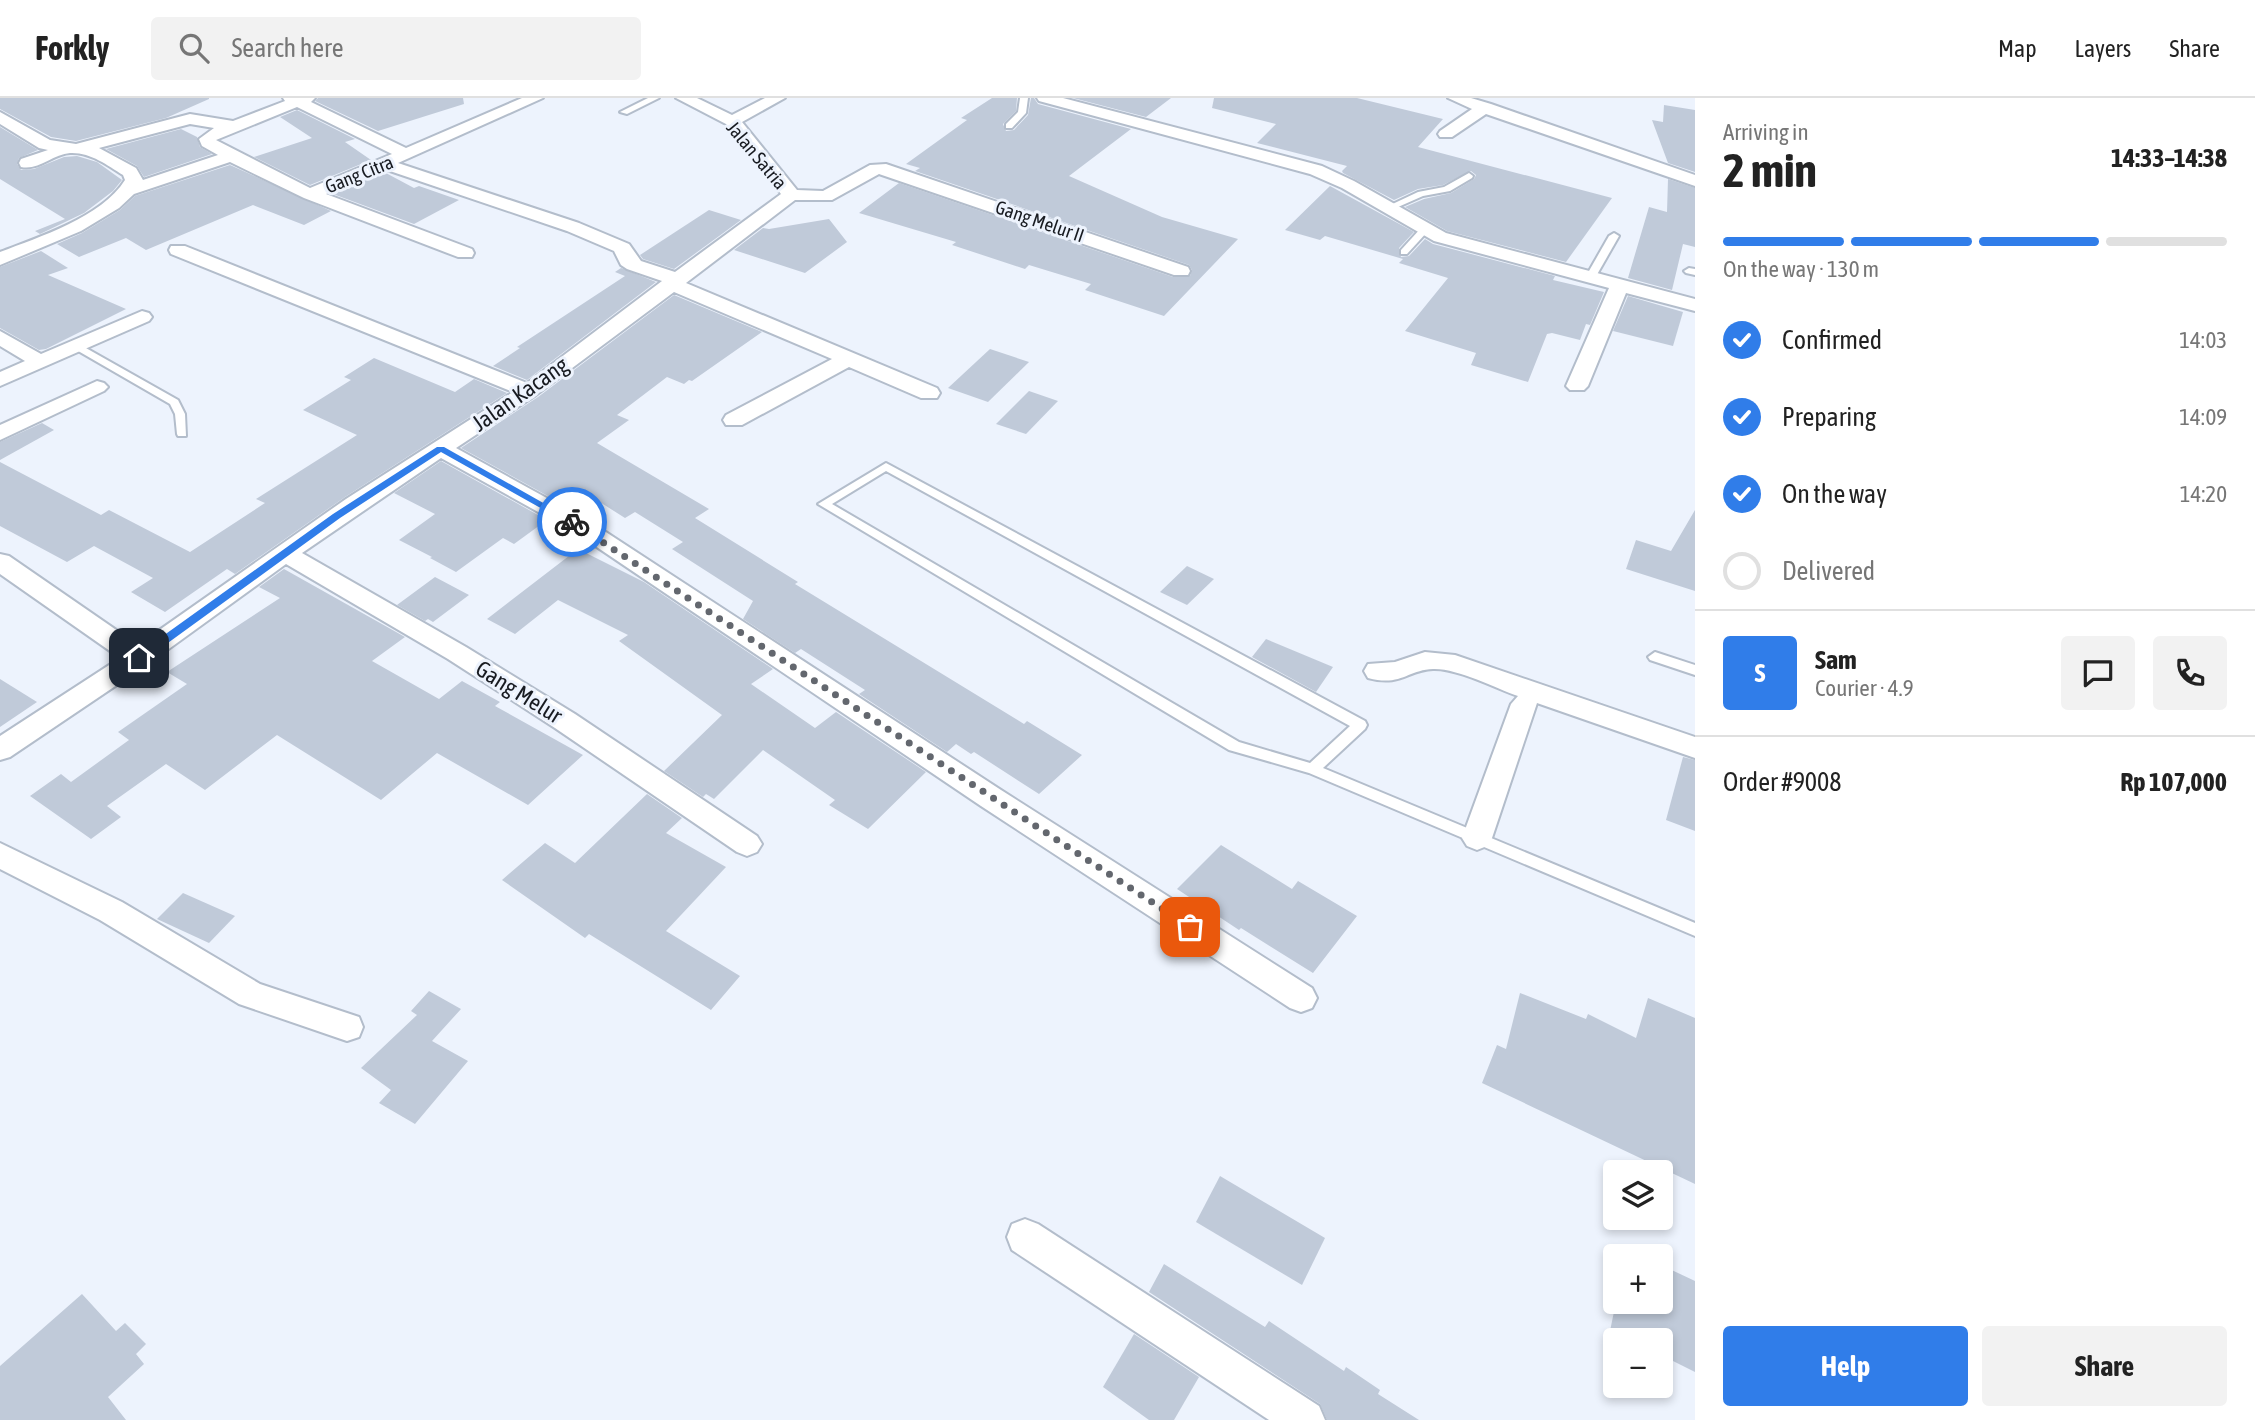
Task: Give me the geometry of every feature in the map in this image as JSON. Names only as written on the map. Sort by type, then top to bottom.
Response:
[{"type":"street","points":[[406,154],[535,98]]},
{"type":"street","name":"Jalan Satria","points":[[684,98],[732,121],[781,179],[791,195]]},
{"type":"street","points":[[732,121],[777,98]]},
{"type":"street","points":[[1048,98],[1316,170],[1356,187],[1386,209],[1424,230],[1695,305]]},
{"type":"street","points":[[1456,98],[1695,181]]},
{"type":"street","points":[[299,99],[207,139],[208,142],[230,156],[310,194],[465,253]]},
{"type":"street","name":"Gang Citra","points":[[299,99],[406,154]]},
{"type":"street","points":[[1446,134],[1485,107]]},
{"type":"street","points":[[0,117],[39,141],[98,153],[130,172],[134,180],[129,190]]},
{"type":"street","points":[[27,163],[76,147],[190,119],[236,126]]},
{"type":"street","name":"Gang Citra","points":[[310,194],[406,154]]},
{"type":"street","points":[[0,259],[92,218],[129,190],[230,156]]},
{"type":"street","points":[[384,164],[573,227],[622,248],[628,261],[634,265],[929,394]]},
{"type":"street","name":"Gang Melur II","points":[[791,195],[826,196],[876,169],[899,172],[1181,271]]},
{"type":"street","name":"Jalan Kacang","points":[[0,750],[139,658],[284,553],[528,391],[791,195]]},
{"type":"street","points":[[177,250],[528,391]]},
{"type":"street","points":[[1577,386],[1619,286]]},
{"type":"street","points":[[0,380],[142,317]]},
{"type":"street","points":[[0,337],[40,362]]},
{"type":"street","points":[[734,420],[848,359]]},
{"type":"street","points":[[0,433],[97,387]]},
{"type":"street","points":[[441,449],[584,528],[991,798],[1301,998]]},
{"type":"street","name":"Gang Melur","points":[[284,553],[457,653],[565,721],[747,844]]},
{"type":"street","points":[[0,562],[139,658]]},
{"type":"street","points":[[1377,671],[1393,674],[1405,670],[1415,661],[1429,658],[1446,661],[1695,748]]},
{"type":"street","points":[[1477,838],[1524,704]]},
{"type":"street","points":[[2,859],[111,911],[250,995],[347,1027]]},
{"type":"street","points":[[1025,1237],[1305,1420]]},
{"type":"lane","points":[[624,112],[643,100],[655,98]]},
{"type":"lane","points":[[1009,126],[1022,113],[1024,98]]},
{"type":"lane","points":[[1386,209],[1421,194],[1447,188],[1469,176]]},
{"type":"lane","points":[[1404,252],[1424,230]]},
{"type":"lane","points":[[1590,278],[1614,236]]},
{"type":"lane","points":[[77,346],[174,402],[180,414],[182,434]]},
{"type":"lane","points":[[1313,769],[1360,725],[886,466],[824,504],[1234,746],[1313,769],[1695,930]]},
{"type":"lane","points":[[1655,657],[1695,670]]},
{"type":"building","points":[[0,98],[209,99],[166,118],[76,141],[51,137],[0,109]]},
{"type":"building","points":[[318,98],[463,98],[464,104],[378,131],[315,101]]},
{"type":"building","points":[[992,98],[1017,98],[1016,111],[1003,124],[1006,131],[1014,130],[1028,115],[1031,98],[1038,104],[1131,129],[1069,176],[1162,217],[1238,239],[1164,316],[1085,290],[1091,284],[1029,265],[1025,269],[952,245],[956,242],[859,213],[899,183],[1173,277],[1190,276],[1192,270],[1189,265],[915,171],[920,168],[906,164],[967,120],[961,118]]},
{"type":"building","points":[[1073,98],[1171,98],[1146,117]]},
{"type":"building","points":[[1214,98],[1357,98],[1443,119],[1418,147],[1612,198],[1566,262],[1447,231],[1405,207],[1424,199],[1451,193],[1474,179],[1476,175],[1471,171],[1443,185],[1418,189],[1394,200],[1343,173],[1347,166],[1257,143],[1276,124],[1212,108]]},
{"type":"building","points":[[1664,105],[1695,110],[1695,172],[1668,163],[1652,120],[1663,122]]},
{"type":"building","points":[[297,110],[355,139],[345,142],[371,160],[310,185],[254,157],[312,138],[280,117]]},
{"type":"building","points":[[0,127],[38,150],[19,158],[17,164],[21,170],[34,169],[64,157],[77,156],[97,162],[122,180],[113,191],[84,213],[40,234],[35,231],[65,219],[0,179]]},
{"type":"building","points":[[181,129],[197,137],[200,147],[212,154],[144,177],[137,166],[106,149]]},
{"type":"building","points":[[230,165],[331,211],[304,225],[253,205],[146,250],[126,238],[79,257],[57,244],[82,233],[120,210],[135,196]]},
{"type":"building","points":[[384,172],[414,188],[419,186],[459,200],[414,224],[333,194]]},
{"type":"building","points":[[1668,179],[1695,188],[1695,247],[1683,244],[1672,290],[1628,278],[1649,207],[1667,212]]},
{"type":"building","points":[[1330,186],[1414,232],[1399,248],[1401,257],[1409,256],[1425,239],[1433,244],[1555,276],[1553,280],[1604,292],[1590,325],[1586,324],[1580,340],[1547,334],[1528,382],[1471,365],[1476,353],[1405,331],[1448,278],[1399,263],[1403,259],[1325,236],[1320,240],[1285,230]]},
{"type":"building","points":[[709,210],[741,220],[674,269],[643,259],[640,255]]},
{"type":"building","points":[[829,219],[847,242],[805,273],[734,250],[763,228]]},
{"type":"building","points":[[41,251],[68,268],[48,275],[126,309],[46,349],[39,350],[0,328],[0,267]]},
{"type":"building","points":[[621,268],[656,282],[527,380],[493,366],[520,348],[517,347],[625,276],[615,272]]},
{"type":"building","points":[[674,295],[762,332],[692,381],[684,384],[667,377],[617,415],[629,420],[597,443],[709,509],[695,518],[798,582],[795,584],[1024,724],[1027,721],[1082,755],[1039,794],[974,752],[971,754],[956,744],[947,752],[859,694],[865,690],[801,649],[795,653],[743,619],[753,601],[672,549],[683,542],[635,512],[625,518],[584,492],[566,506],[461,448],[538,397]]},
{"type":"building","points":[[1628,296],[1683,312],[1673,346],[1613,331]]},
{"type":"building","points":[[990,349],[1029,362],[988,402],[948,388]]},
{"type":"building","points":[[374,358],[455,392],[474,379],[507,393],[345,497],[235,574],[227,569],[165,612],[131,592],[153,578],[94,546],[67,562],[0,526],[0,462],[101,515],[109,510],[190,552],[265,503],[256,499],[357,435],[303,410],[351,380],[344,377]]},
{"type":"building","points":[[1029,391],[1058,401],[1026,434],[996,424]]},
{"type":"building","points":[[42,423],[54,430],[0,460],[0,442]]},
{"type":"building","points":[[441,461],[547,520],[514,544],[503,538],[456,572],[430,558],[432,557],[399,540],[435,514],[394,493]]},
{"type":"building","points":[[1695,510],[1695,591],[1626,569],[1636,540],[1671,551]]},
{"type":"building","points":[[578,549],[644,582],[773,669],[751,684],[815,728],[836,712],[926,772],[868,829],[829,805],[835,800],[763,750],[714,799],[706,794],[703,797],[664,771],[722,715],[619,641],[628,635],[558,600],[515,634],[487,619]]},
{"type":"building","points":[[1187,566],[1214,579],[1187,605],[1160,592]]},
{"type":"building","points":[[284,569],[405,637],[372,661],[439,699],[462,681],[500,702],[495,706],[583,755],[528,805],[437,753],[381,800],[277,735],[205,790],[166,764],[107,806],[121,817],[91,839],[30,796],[61,774],[71,782],[129,740],[118,732],[187,684],[167,672],[280,598],[259,587]]},
{"type":"building","points":[[435,577],[469,595],[433,622],[428,619],[425,621],[397,605]]},
{"type":"building","points":[[1266,639],[1333,667],[1316,692],[1252,657]]},
{"type":"building","points":[[0,679],[37,702],[0,727]]},
{"type":"building","points":[[1683,757],[1695,760],[1695,831],[1666,820]]},
{"type":"building","points":[[647,794],[682,818],[666,833],[726,867],[666,931],[740,976],[711,1010],[589,934],[585,938],[502,880],[545,843],[575,863]]},
{"type":"building","points":[[1221,845],[1292,889],[1298,881],[1357,916],[1313,973],[1241,928],[1239,930],[1177,889]]},
{"type":"building","points":[[183,893],[235,916],[209,943],[157,919]]},
{"type":"building","points":[[429,991],[461,1009],[432,1041],[468,1061],[415,1124],[379,1103],[391,1090],[361,1068],[417,1015],[411,1011]]},
{"type":"building","points":[[1520,993],[1586,1019],[1588,1014],[1636,1038],[1648,998],[1695,1018],[1695,1184],[1673,1174],[1673,1160],[1644,1160],[1482,1083],[1497,1045],[1506,1049]]},
{"type":"building","points":[[1220,1176],[1325,1238],[1302,1285],[1196,1222]]},
{"type":"building","points":[[1164,1264],[1265,1327],[1269,1321],[1344,1371],[1346,1367],[1380,1390],[1378,1394],[1419,1420],[1327,1420],[1320,1404],[1149,1292]]},
{"type":"building","points":[[1673,1271],[1695,1281],[1695,1372],[1673,1361],[1673,1328],[1611,1328],[1614,1314],[1673,1314]]},
{"type":"building","points":[[82,1294],[116,1331],[125,1323],[146,1344],[136,1354],[144,1364],[108,1397],[126,1420],[0,1420],[0,1366]]},
{"type":"building","points":[[1134,1334],[1199,1377],[1174,1420],[1149,1420],[1103,1387]]},
{"type":"way so far","points":[[572,522],[1190,927]]},
{"type":"route","points":[[139,658],[354,503],[441,449],[572,522]]}]
